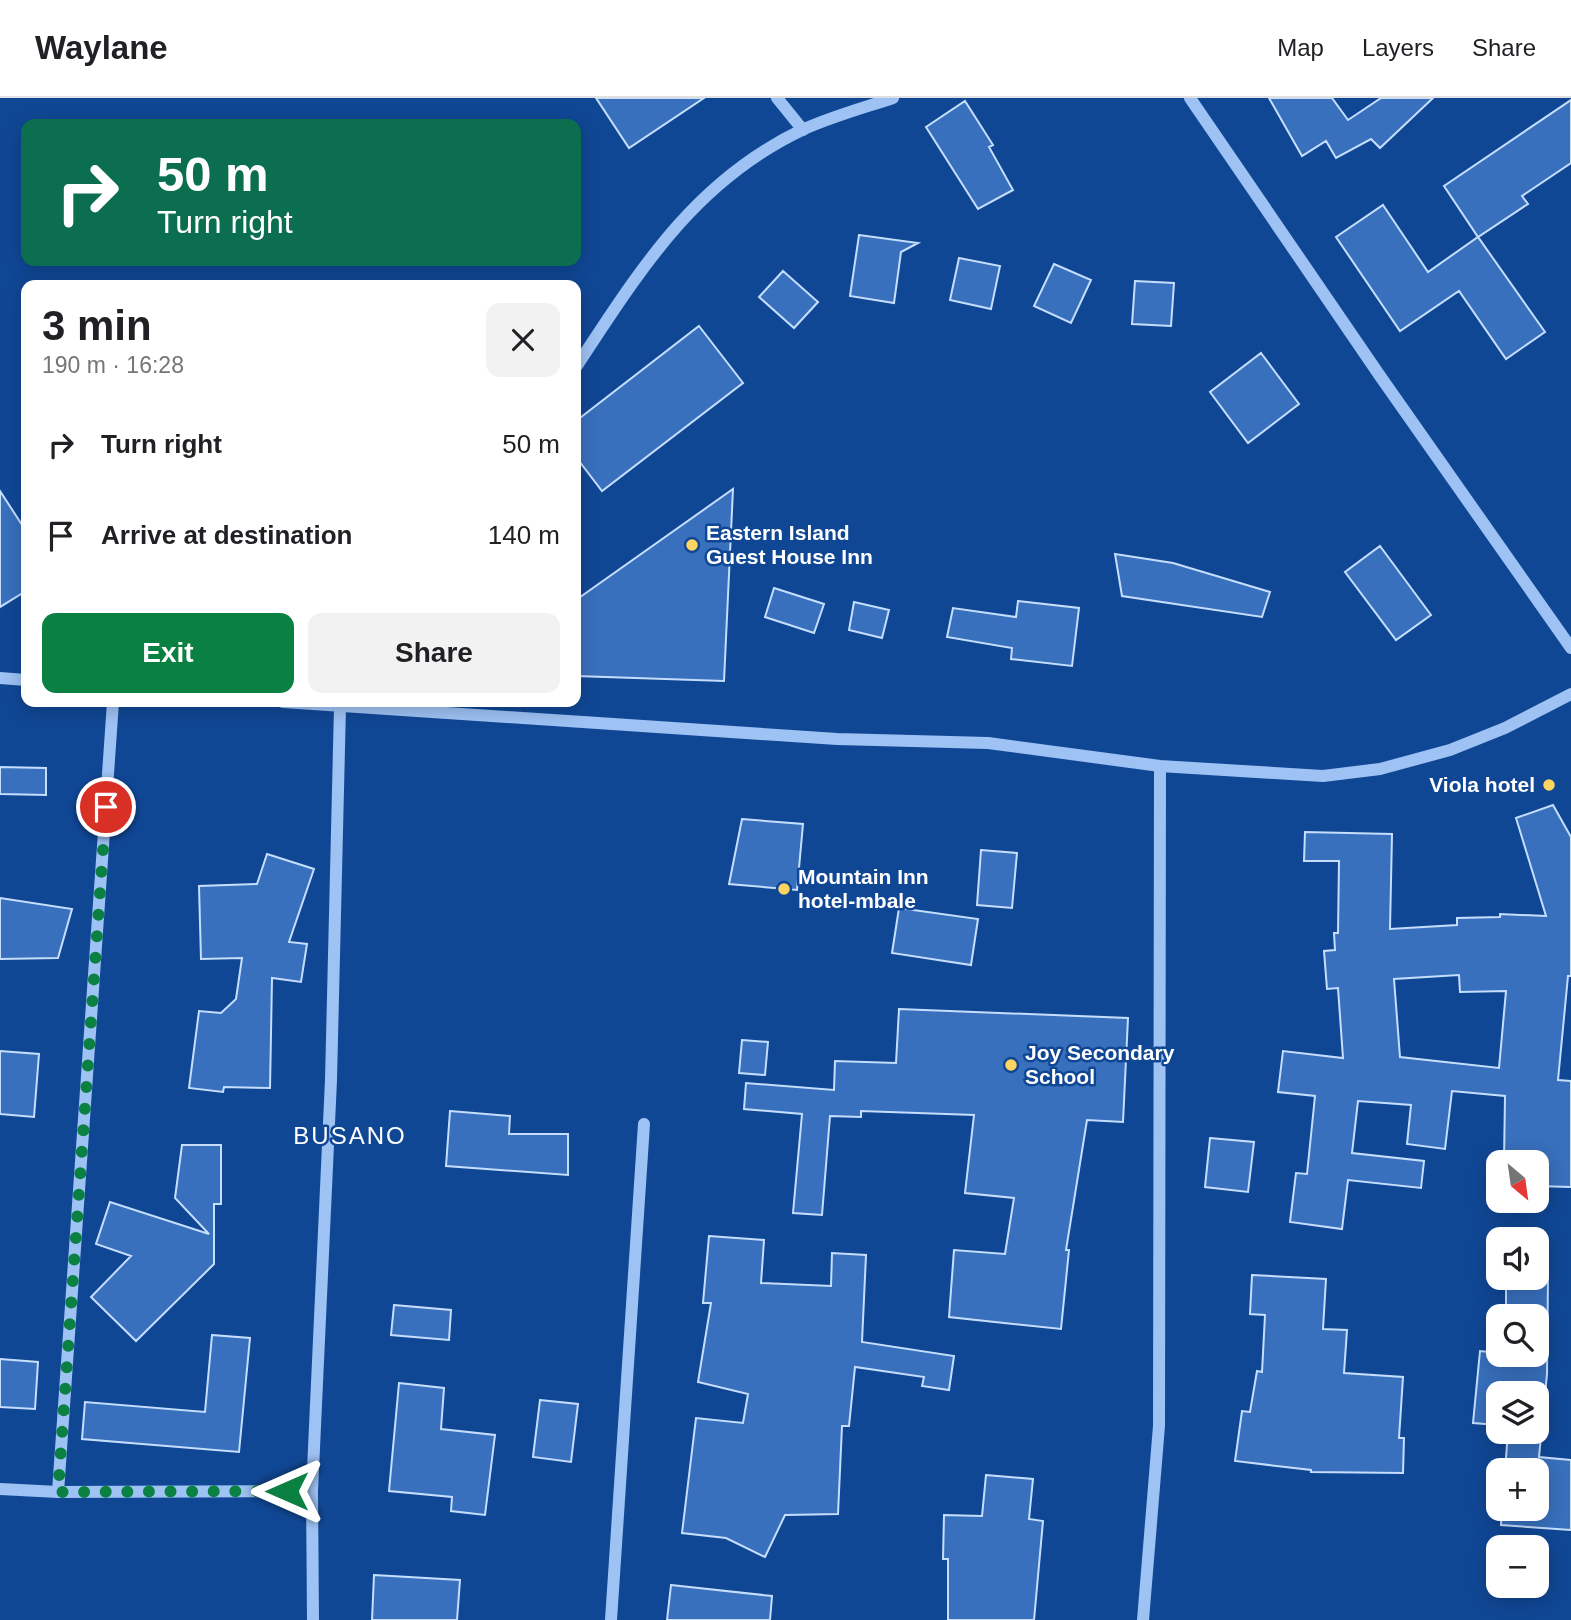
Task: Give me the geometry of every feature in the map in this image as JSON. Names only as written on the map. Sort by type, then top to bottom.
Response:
[{"type":"street","points":[[777,98],[803,130]]},
{"type":"street","points":[[581,360],[660,243],[692,210],[753,158],[803,130],[892,98]]},
{"type":"street","points":[[1190,98],[1380,376],[1571,648]]},
{"type":"street","points":[[0,678],[21,680]]},
{"type":"street","points":[[384,707],[837,739],[988,743],[1160,766],[1323,776],[1380,769],[1450,750],[1505,728],[1571,694]]},
{"type":"street","points":[[58,1492],[113,707]]},
{"type":"street","points":[[313,1620],[312,1491],[331,1080],[342,707]]},
{"type":"street","points":[[1143,1620],[1159,1426],[1160,766]]},
{"type":"street","points":[[611,1620],[644,1125]]},
{"type":"street","points":[[0,1489],[58,1492],[312,1491]]},
{"type":"building","points":[[596,98],[704,98],[629,148]]},
{"type":"building","points":[[1269,98],[1332,98],[1348,120],[1381,98],[1433,98],[1380,148],[1371,139],[1336,158],[1326,141],[1302,156]]},
{"type":"building","points":[[1571,100],[1571,163],[1522,196],[1528,204],[1478,237],[1444,186]]},
{"type":"building","points":[[965,101],[993,145],[989,147],[1013,190],[978,209],[926,127]]},
{"type":"building","points":[[1383,205],[1428,272],[1478,237],[1545,332],[1506,359],[1459,291],[1400,331],[1336,237]]},
{"type":"building","points":[[859,235],[918,243],[901,252],[894,303],[850,296]]},
{"type":"building","points":[[959,258],[1000,266],[991,309],[950,300]]},
{"type":"building","points":[[1054,264],[1091,280],[1071,323],[1034,306]]},
{"type":"building","points":[[783,271],[818,302],[794,328],[759,297]]},
{"type":"building","points":[[1135,281],[1174,283],[1171,326],[1132,324]]},
{"type":"building","points":[[699,326],[743,383],[602,491],[581,464],[581,417]]},
{"type":"building","points":[[1261,353],[1299,404],[1248,443],[1210,392]]},
{"type":"building","name":"Eastern Island Guest House Inn","points":[[733,489],[724,681],[581,676],[581,596]]},
{"type":"building","points":[[0,491],[21,523],[21,594],[0,607]]},
{"type":"building","points":[[1380,546],[1431,615],[1396,640],[1345,572]]},
{"type":"building","points":[[1115,554],[1173,563],[1270,592],[1262,617],[1122,596]]},
{"type":"building","points":[[774,588],[824,604],[814,633],[765,617]]},
{"type":"building","points":[[1018,601],[1079,608],[1072,666],[1011,659],[1012,648],[947,637],[953,608],[1016,617]]},
{"type":"building","points":[[854,602],[889,610],[882,638],[849,630]]},
{"type":"building","points":[[0,767],[46,768],[46,795],[0,794]]},
{"type":"building","points":[[1553,805],[1571,837],[1571,976],[1568,976],[1558,1080],[1571,1081],[1571,1187],[1549,1186],[1549,1150],[1504,1150],[1505,1096],[1452,1091],[1445,1149],[1407,1144],[1411,1105],[1358,1101],[1352,1153],[1424,1161],[1421,1188],[1348,1180],[1342,1229],[1290,1222],[1296,1173],[1307,1174],[1315,1096],[1278,1092],[1283,1051],[1343,1058],[1338,988],[1327,989],[1324,951],[1335,950],[1334,933],[1338,933],[1339,861],[1304,861],[1305,832],[1392,834],[1390,929],[1457,925],[1457,918],[1500,917],[1500,914],[1546,916],[1516,818]],"holes":[[[1459,975],[1460,992],[1506,991],[1499,1068],[1400,1057],[1394,979]]]},
{"type":"building","points":[[742,819],[803,824],[797,890],[729,884]]},
{"type":"building","points":[[981,850],[1017,853],[1012,908],[977,905]]},
{"type":"building","points":[[267,854],[314,869],[289,942],[307,944],[301,982],[272,978],[270,1088],[224,1087],[223,1092],[189,1088],[199,1011],[221,1013],[236,999],[242,958],[201,959],[199,886],[257,884]]},
{"type":"building","points":[[0,898],[72,909],[58,958],[0,959]]},
{"type":"building","points":[[899,908],[978,919],[971,965],[892,953]]},
{"type":"building","points":[[899,1009],[1128,1018],[1123,1122],[1087,1120],[1066,1250],[1069,1250],[1061,1329],[949,1317],[954,1250],[1005,1254],[1014,1198],[965,1193],[974,1115],[861,1111],[861,1117],[830,1116],[822,1215],[793,1213],[802,1114],[744,1109],[746,1083],[834,1090],[835,1061],[896,1063]]},
{"type":"building","points":[[742,1040],[768,1042],[765,1075],[739,1073]]},
{"type":"building","points":[[0,1051],[39,1054],[34,1117],[0,1114]]},
{"type":"building","points":[[450,1111],[510,1116],[509,1134],[568,1134],[568,1175],[446,1166]]},
{"type":"building","points":[[1210,1138],[1254,1142],[1248,1192],[1205,1187]]},
{"type":"building","points":[[182,1145],[221,1145],[221,1204],[214,1204],[214,1264],[136,1341],[91,1297],[131,1256],[96,1244],[110,1202],[209,1234],[175,1198]]},
{"type":"building","points":[[709,1236],[764,1240],[761,1283],[831,1286],[832,1253],[866,1255],[862,1342],[954,1356],[949,1390],[922,1386],[924,1377],[855,1367],[849,1426],[842,1426],[838,1514],[785,1515],[765,1557],[726,1538],[682,1533],[696,1418],[743,1423],[748,1394],[698,1382],[711,1303],[703,1303]]},
{"type":"building","points":[[1252,1275],[1326,1279],[1323,1329],[1347,1330],[1344,1373],[1403,1377],[1399,1438],[1404,1438],[1403,1473],[1311,1472],[1235,1461],[1242,1411],[1250,1412],[1257,1371],[1262,1372],[1265,1315],[1250,1314]]},
{"type":"building","points":[[1506,1290],[1548,1290],[1548,1304],[1506,1304]]},
{"type":"building","points":[[394,1305],[451,1310],[449,1340],[391,1335]]},
{"type":"building","points":[[212,1335],[250,1338],[239,1452],[82,1439],[85,1402],[205,1412]]},
{"type":"building","points":[[1480,1351],[1486,1352],[1486,1367],[1547,1367],[1546,1381],[1486,1381],[1486,1424],[1473,1423]]},
{"type":"building","points":[[0,1359],[38,1362],[35,1409],[0,1407]]},
{"type":"building","points":[[399,1383],[444,1388],[441,1429],[495,1435],[485,1515],[451,1511],[452,1497],[389,1491]]},
{"type":"building","points":[[540,1400],[578,1404],[571,1462],[533,1457]]},
{"type":"building","points":[[1507,1444],[1540,1444],[1539,1457],[1571,1460],[1571,1530],[1501,1525],[1501,1521],[1549,1521],[1549,1458],[1506,1458]]},
{"type":"building","points":[[986,1475],[1033,1479],[1029,1519],[1043,1521],[1034,1620],[948,1620],[948,1559],[943,1559],[944,1515],[982,1516]]},
{"type":"building","points":[[374,1575],[460,1580],[457,1620],[372,1620]]},
{"type":"building","points":[[671,1585],[772,1596],[770,1620],[667,1620]]},
{"type":"place","name":"Eastern Island Guest House Inn","points":[[692,545]]},
{"type":"place","name":"Viola hotel","points":[[1549,785]]},
{"type":"place","name":"Mountain Inn hotel-mbale","points":[[784,889]]},
{"type":"place","name":"Joy Secondary School","points":[[1011,1065]]},
{"type":"district","name":"BUSANO","points":[[350,1136]]},
{"type":"route","points":[[106,807],[58,1492],[287,1491]]}]
